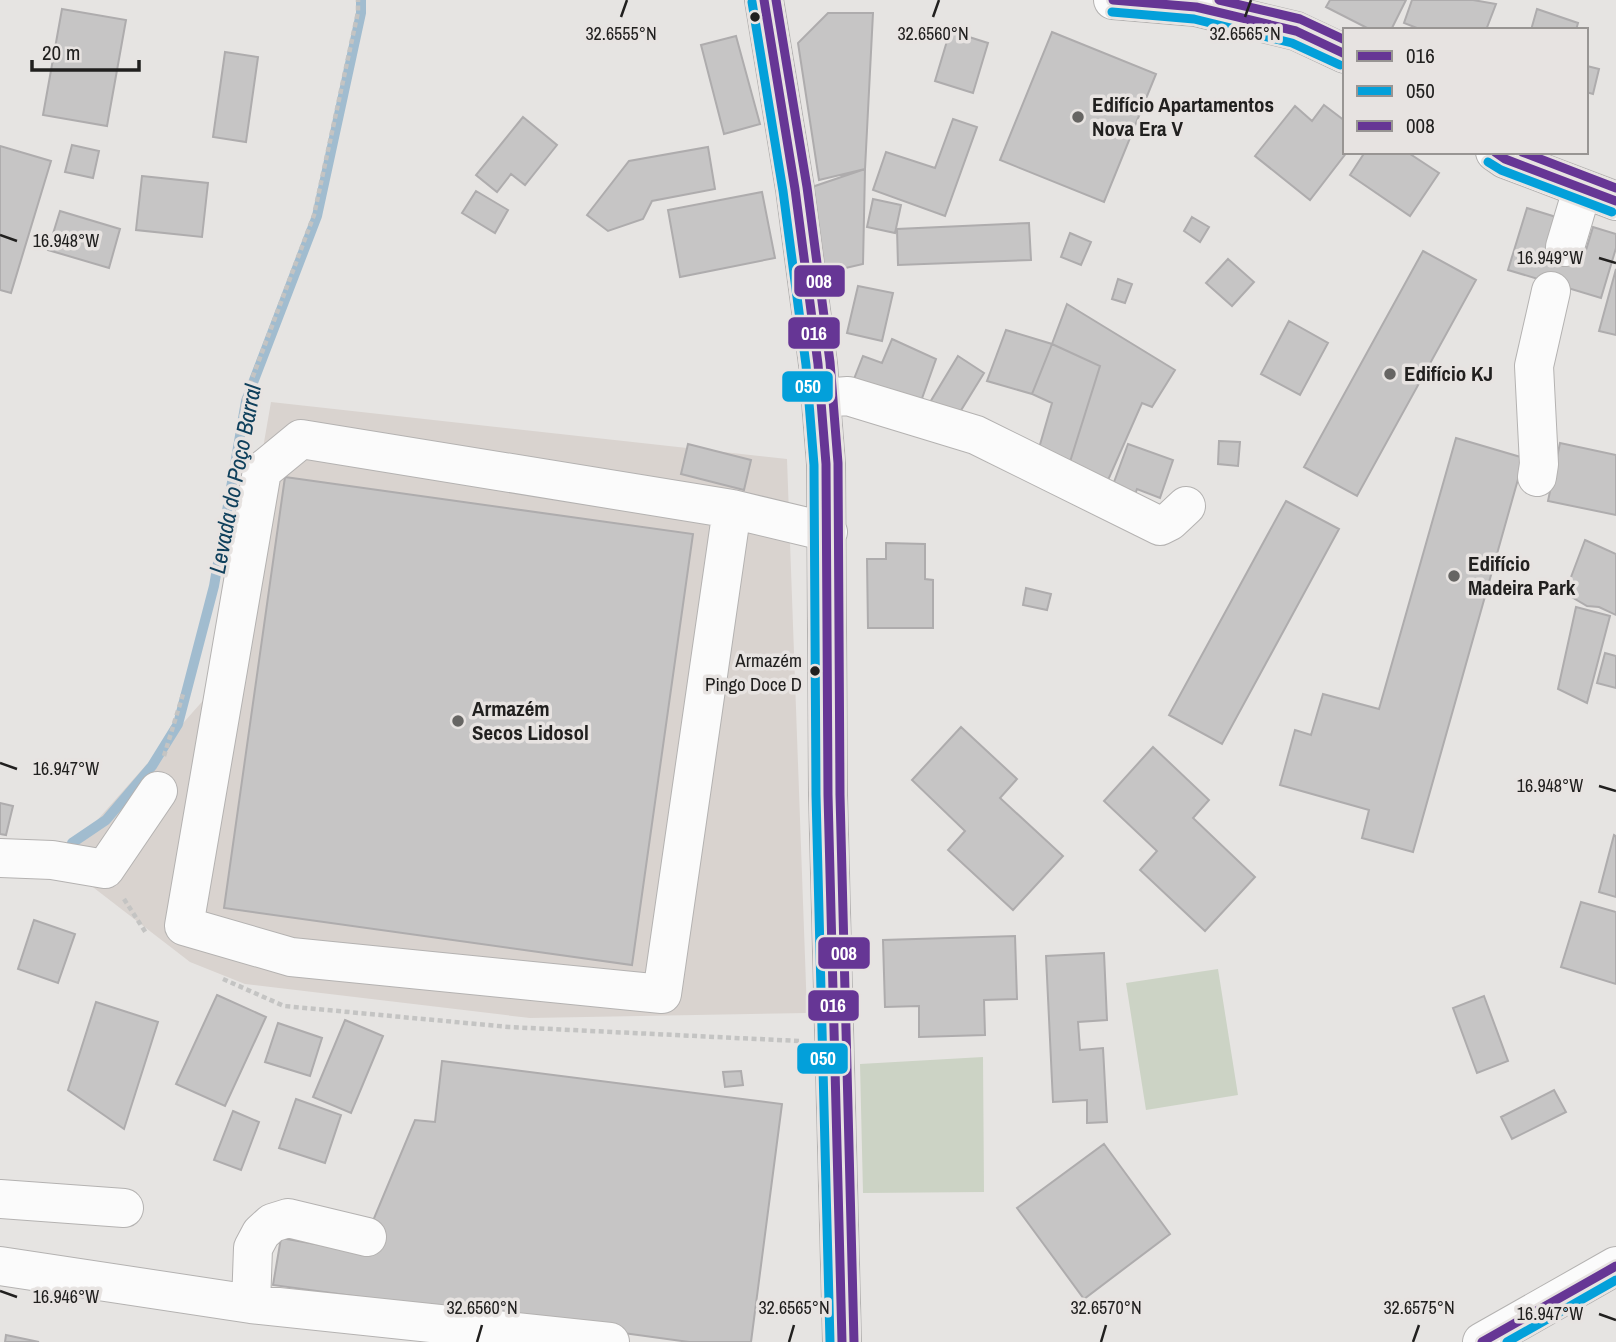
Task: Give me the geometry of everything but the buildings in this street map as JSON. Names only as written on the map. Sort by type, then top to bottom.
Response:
[{"type":"street","points":[[764,0],[795,189],[822,398],[827,464],[828,795],[842,1342]]},
{"type":"street","points":[[1114,0],[1196,7],[1296,31],[1343,53]]},
{"type":"street","points":[[1497,154],[1607,196],[1565,247]]},
{"type":"street","points":[[1536,477],[1539,464],[1534,366],[1551,291]]},
{"type":"street","points":[[822,398],[848,396],[976,435],[1160,526],[1170,521],[1186,506]]},
{"type":"street","points":[[732,509],[662,994],[291,957],[184,926],[262,471],[301,439],[732,509],[828,532]]},
{"type":"street","points":[[0,858],[52,860],[105,869],[158,791]]},
{"type":"street","points":[[0,1199],[124,1208]]},
{"type":"street","points":[[251,1304],[253,1248],[261,1233],[272,1223],[288,1218],[367,1237]]},
{"type":"street","points":[[0,1266],[251,1304],[610,1342]]},
{"type":"street","points":[[1482,1342],[1616,1266]]},
{"type":"path","points":[[235,453],[244,400],[314,215],[358,12],[358,0]]},
{"type":"path","points":[[158,791],[165,747],[176,721],[187,680]]},
{"type":"shaded area","points":[[271,402],[787,459],[807,1013],[530,1018],[245,984],[190,962],[85,881],[77,843],[223,678]]},
{"type":"shaded area","points":[[1218,969],[1238,1095],[1146,1110],[1126,983]]},
{"type":"shaded area","points":[[983,1057],[984,1192],[863,1193],[860,1064]]},
{"type":"waterway","name":"Levada do Poço Barral","points":[[72,843],[106,820],[152,766],[178,724],[214,586],[246,401],[317,216],[361,13],[361,0]]},
{"type":"transit line","name":"016","points":[[764,0],[795,189],[818,364],[826,464],[828,795],[842,1342]]},
{"type":"transit line","name":"008","points":[[776,0],[807,187],[830,362],[838,463],[840,795],[854,1342]]},
{"type":"transit line","name":"016","points":[[1113,0],[1196,7],[1296,31],[1343,53]]},
{"type":"transit line","name":"008","points":[[1219,0],[1300,19],[1343,39]]},
{"type":"transit line","name":"050","points":[[752,2],[783,191],[806,365],[814,465],[816,795],[830,1342]]},
{"type":"transit line","name":"050","points":[[1112,12],[1194,19],[1292,43],[1340,65]]},
{"type":"transit line","name":"016","points":[[1498,154],[1616,201]]},
{"type":"transit line","name":"008","points":[[1527,154],[1616,188]]},
{"type":"transit line","name":"050","points":[[1488,162],[1501,170],[1612,212]]},
{"type":"transit line","name":"016","points":[[1482,1342],[1616,1266]]},
{"type":"transit line","name":"050","points":[[1507,1342],[1616,1280]]},
{"type":"place","name":"Edifício Apartamentos Nova Era V","points":[[1078,117]]},
{"type":"place","name":"Edifício KJ","points":[[1390,374]]},
{"type":"place","name":"Edifício Madeira Park","points":[[1454,576]]},
{"type":"place","name":"Armazém Pingo Doce D","points":[[815,671]]},
{"type":"place","name":"Armazém Secos Lidosol","points":[[458,721]]}]
